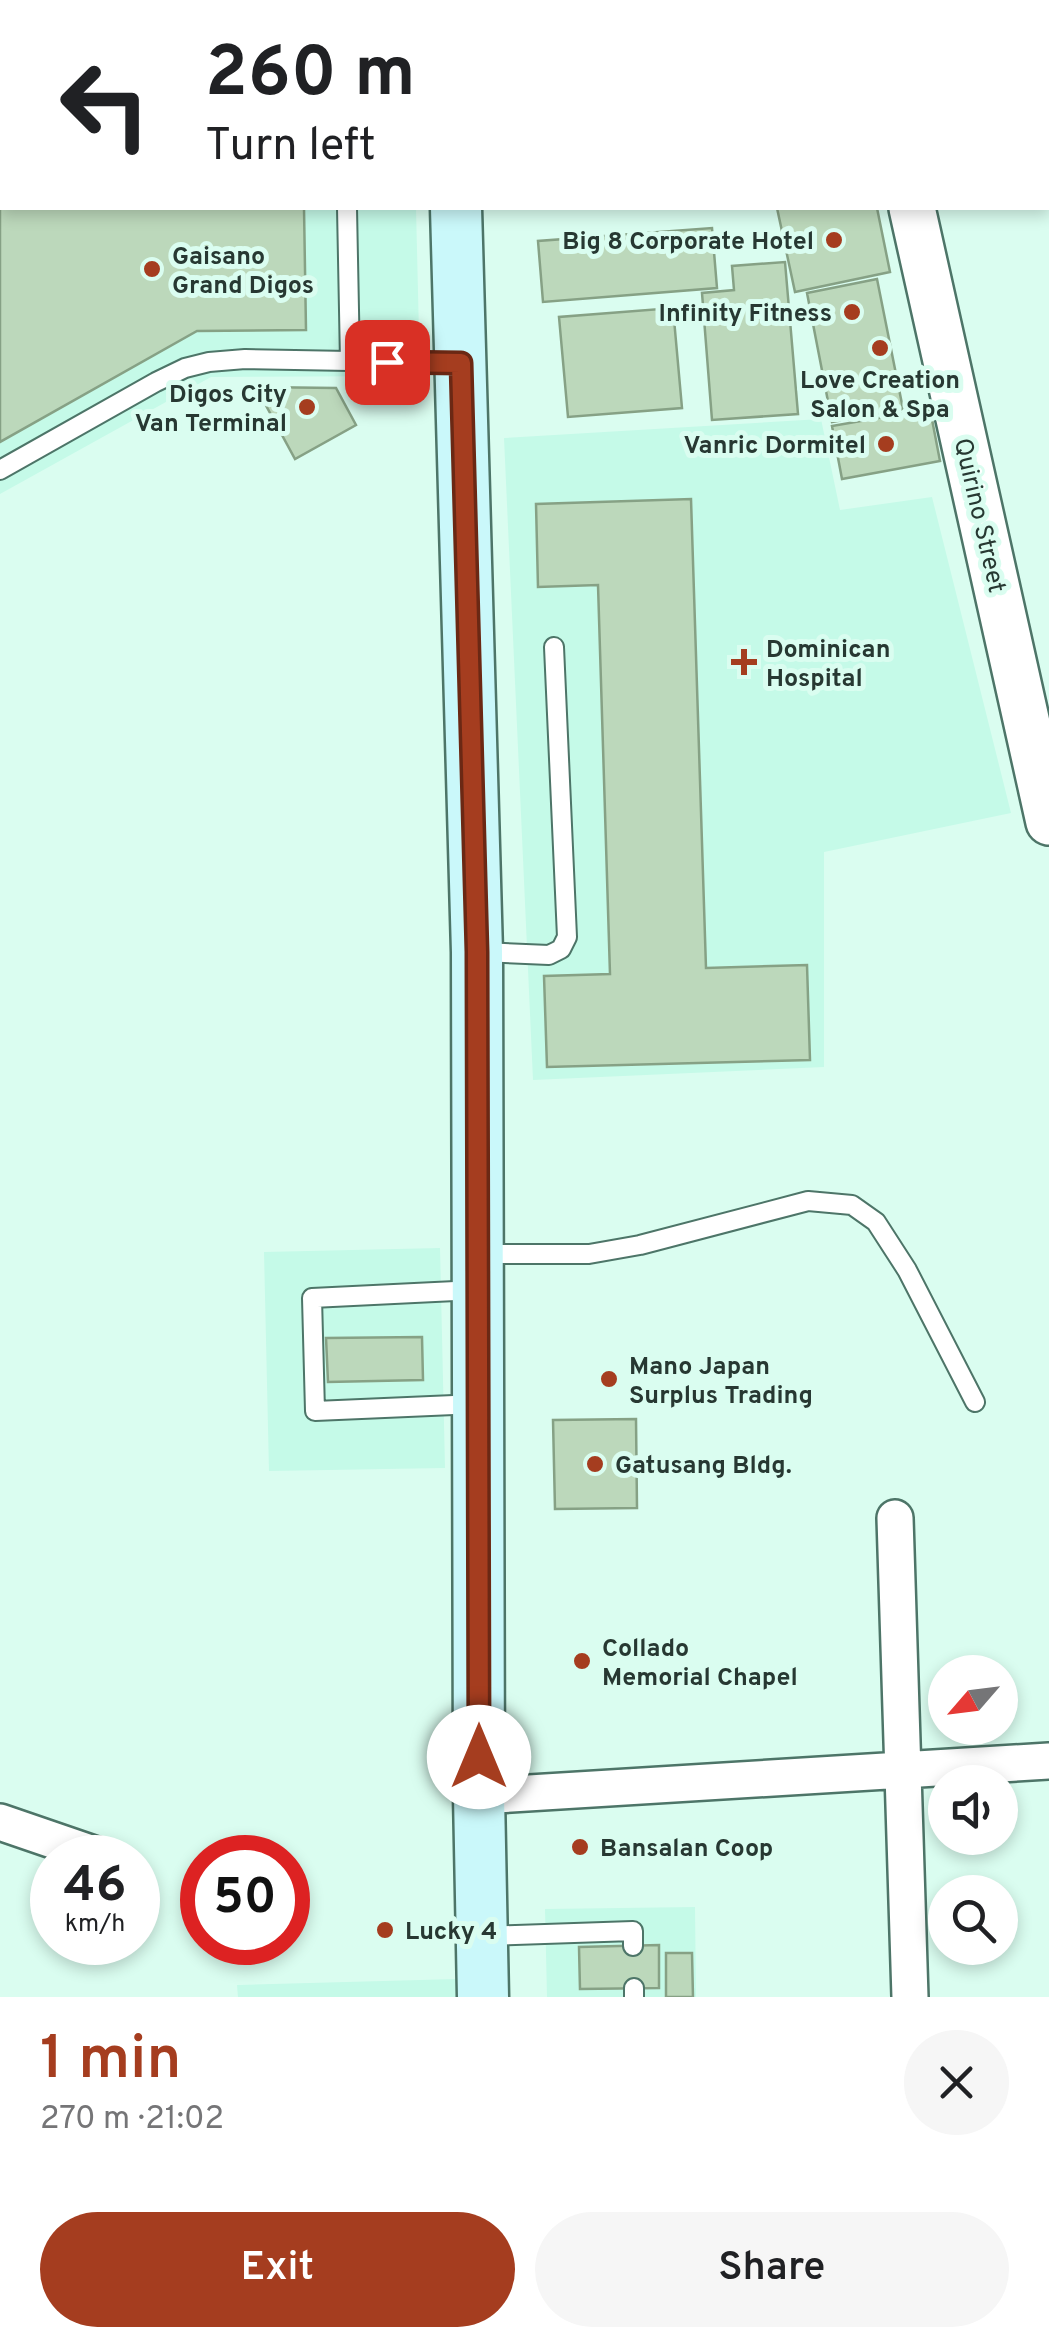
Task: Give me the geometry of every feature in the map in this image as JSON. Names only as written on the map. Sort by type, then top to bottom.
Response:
[{"type":"main road","points":[[456,210],[477,952],[484,1997]]},
{"type":"street","name":"Quirino Street","points":[[912,210],[1049,822]]},
{"type":"street","points":[[895,1518],[910,1997]]},
{"type":"street","points":[[480,1796],[1049,1761]]},
{"type":"street","points":[[0,1822],[38,1835]]},
{"type":"lane","points":[[347,210],[350,361]]},
{"type":"lane","points":[[0,470],[156,382],[209,362],[245,359],[461,363]]},
{"type":"lane","points":[[477,952],[549,955],[560,949],[566,937],[554,647]]},
{"type":"lane","points":[[478,1404],[315,1411],[312,1298],[640,1246],[808,1201],[852,1205],[876,1222],[907,1270],[975,1402]]},
{"type":"lane","points":[[483,1936],[633,1931],[633,1946]]},
{"type":"shaded area","points":[[0,210],[416,210],[420,376],[211,377],[0,494]]},
{"type":"shaded area","name":"Dominican Hospital","points":[[821,419],[840,510],[932,497],[1011,813],[824,852],[824,1067],[533,1080],[504,438]]},
{"type":"shaded area","points":[[440,1248],[445,1468],[269,1471],[264,1252]]},
{"type":"shaded area","points":[[695,1907],[696,1997],[547,1997],[545,1909]]},
{"type":"shaded area","points":[[457,1979],[457,1997],[238,1997],[237,1985]]},
{"type":"building","name":"Gaisano Grand Digos","points":[[0,210],[304,210],[306,330],[197,331],[0,442]]},
{"type":"building","name":"Big 8 Corporate Hotel","points":[[777,210],[877,210],[890,272],[795,292]]},
{"type":"building","points":[[712,228],[717,288],[543,302],[538,241]]},
{"type":"building","points":[[785,262],[798,414],[712,420],[702,293],[734,290],[732,266]]},
{"type":"building","points":[[877,279],[903,409],[832,422],[807,293]]},
{"type":"building","points":[[673,308],[682,408],[568,417],[559,317]]},
{"type":"building","name":"Digos City Van Terminal","points":[[256,387],[336,388],[356,425],[295,459]]},
{"type":"building","name":"Vanric Dormitel","points":[[930,409],[940,461],[842,479],[832,426]]},
{"type":"building","points":[[691,499],[706,968],[807,965],[810,1060],[547,1067],[544,976],[610,974],[598,585],[538,587],[536,504]]},
{"type":"building","points":[[422,1337],[423,1380],[328,1382],[326,1338]]},
{"type":"building","name":"Gatusang Bldg.","points":[[636,1419],[637,1508],[555,1509],[553,1420]]},
{"type":"building","points":[[659,1945],[659,1988],[580,1989],[579,1947]]},
{"type":"building","points":[[666,1953],[692,1953],[693,1997],[666,1997]]},
{"type":"place","name":"Big 8 Corporate Hotel","points":[[834,240]]},
{"type":"place","name":"Gaisano Grand Digos","points":[[152,269]]},
{"type":"place","name":"Infinity Fitness","points":[[852,312]]},
{"type":"place","name":"Love Creation Salon & Spa","points":[[880,348]]},
{"type":"place","name":"Digos City Van Terminal","points":[[307,407]]},
{"type":"place","name":"Vanric Dormitel","points":[[886,444]]},
{"type":"place","name":"Dominican Hospital","points":[[744,662]]},
{"type":"place","name":"Mano Japan Surplus Trading","points":[[609,1379]]},
{"type":"place","name":"Gatusang Bldg.","points":[[595,1464]]},
{"type":"place","name":"Collado Memorial Chapel","points":[[582,1661]]},
{"type":"place","name":"Bansalan Coop","points":[[580,1847]]},
{"type":"place","name":"Lucky 4","points":[[385,1930]]},
{"type":"route","points":[[387,362],[461,363],[477,952],[479,1757]]}]
